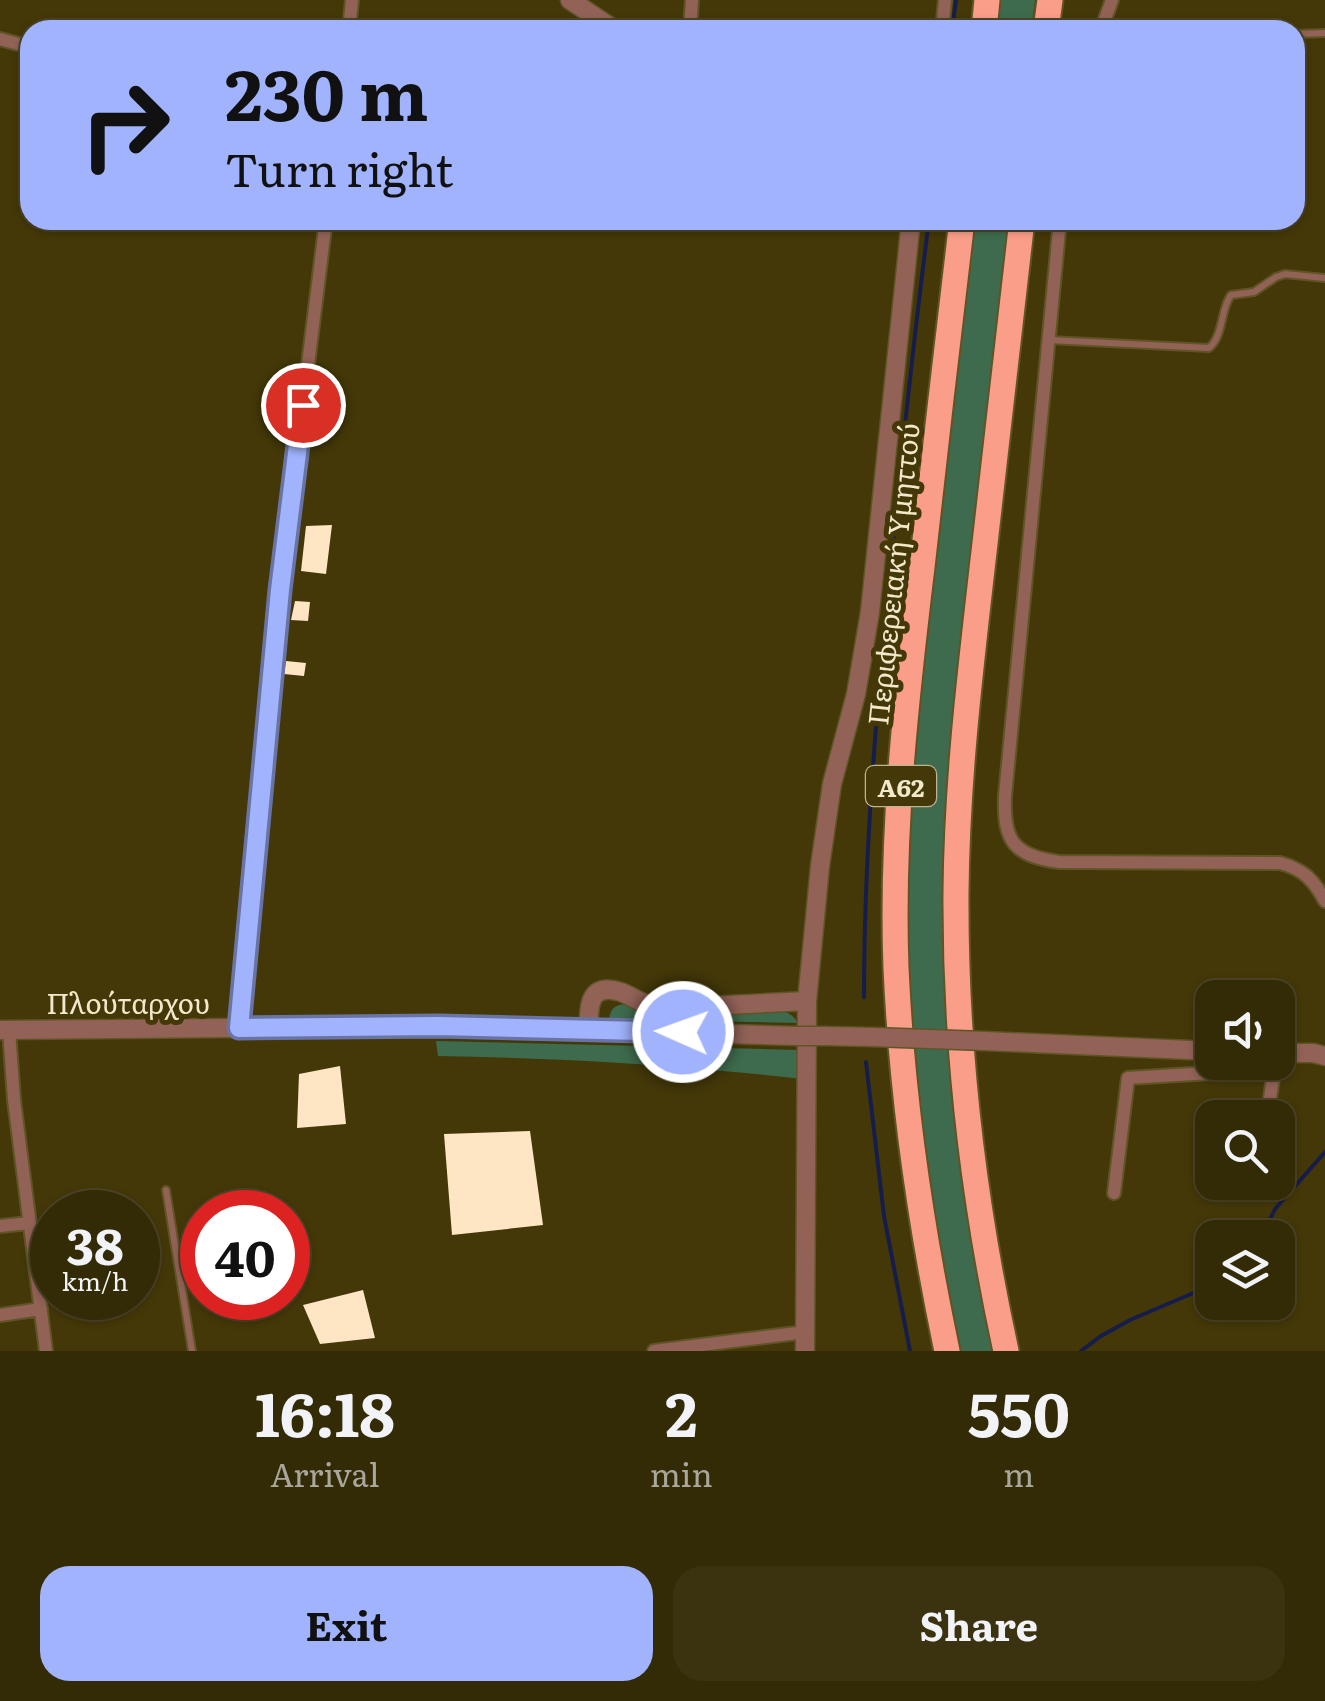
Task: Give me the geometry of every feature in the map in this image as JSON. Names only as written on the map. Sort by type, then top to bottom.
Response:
[{"type":"highway","name":"Περιφερειακή Υμηττού","points":[[948,1351],[914,1172],[903,1076],[896,901],[897,839],[913,644],[961,230]]},
{"type":"highway","name":"Α62","points":[[1006,1351],[986,1254],[969,1134],[959,1013],[956,892],[966,710],[1021,230]]},
{"type":"street","points":[[570,0],[599,20]]},
{"type":"street","points":[[239,1028],[280,590],[325,230]]},
{"type":"street","points":[[654,1351],[805,1341],[807,1001],[832,784],[856,694],[870,612],[910,230]]},
{"type":"street","points":[[1059,230],[1005,796],[1009,838],[1024,854],[1059,862],[1280,863],[1307,874],[1325,902]]},
{"type":"street","points":[[590,1030],[588,1008],[602,989],[668,1008],[807,1001]]},
{"type":"street","name":"Πλούταρχου","points":[[4,1030],[439,1026],[1195,1050]]},
{"type":"street","points":[[4,1030],[30,1229]]},
{"type":"street","points":[[1295,1058],[1321,1052]]},
{"type":"street","points":[[1114,1193],[1128,1078],[1195,1071]]},
{"type":"street","points":[[0,1226],[29,1222]]},
{"type":"street","points":[[0,1315],[30,1311]]},
{"type":"street","points":[[42,1320],[46,1351]]},
{"type":"lane","points":[[1048,340],[1209,348],[1217,339],[1231,294],[1254,292],[1285,274],[1325,278]]},
{"type":"lane","points":[[166,1190],[192,1351]]},
{"type":"green space","points":[[997,0],[1035,0],[1032,20],[995,20]]},
{"type":"green space","points":[[971,230],[1008,230],[953,722],[942,907],[955,1130],[971,1242],[994,1351],[955,1351],[923,1168],[908,992],[906,907],[914,732]]},
{"type":"green space","points":[[625,1004],[774,1010],[788,1013],[798,1023],[609,1019],[614,1008]]},
{"type":"green space","points":[[436,1041],[800,1050],[802,1079],[620,1063],[438,1056]]},
{"type":"building","points":[[332,525],[326,574],[301,571],[306,526]]},
{"type":"building","points":[[295,601],[310,602],[308,621],[291,620]]},
{"type":"building","points":[[286,661],[306,663],[304,676],[284,674]]},
{"type":"building","points":[[340,1066],[346,1124],[297,1128],[299,1074]]},
{"type":"building","points":[[530,1131],[543,1225],[452,1235],[444,1134]]},
{"type":"building","points":[[363,1290],[375,1338],[320,1344],[310,1320],[310,1303]]},
{"type":"waterway","points":[[953,20],[956,0]]},
{"type":"waterway","points":[[864,997],[868,845],[879,693],[928,230]]},
{"type":"waterway","points":[[866,1062],[884,1216],[910,1351]]},
{"type":"waterway","points":[[1270,1220],[1325,1152]]},
{"type":"waterway","points":[[1081,1351],[1130,1320],[1195,1292]]},
{"type":"route","points":[[303,405],[280,590],[239,1028],[439,1026],[683,1032]]}]
